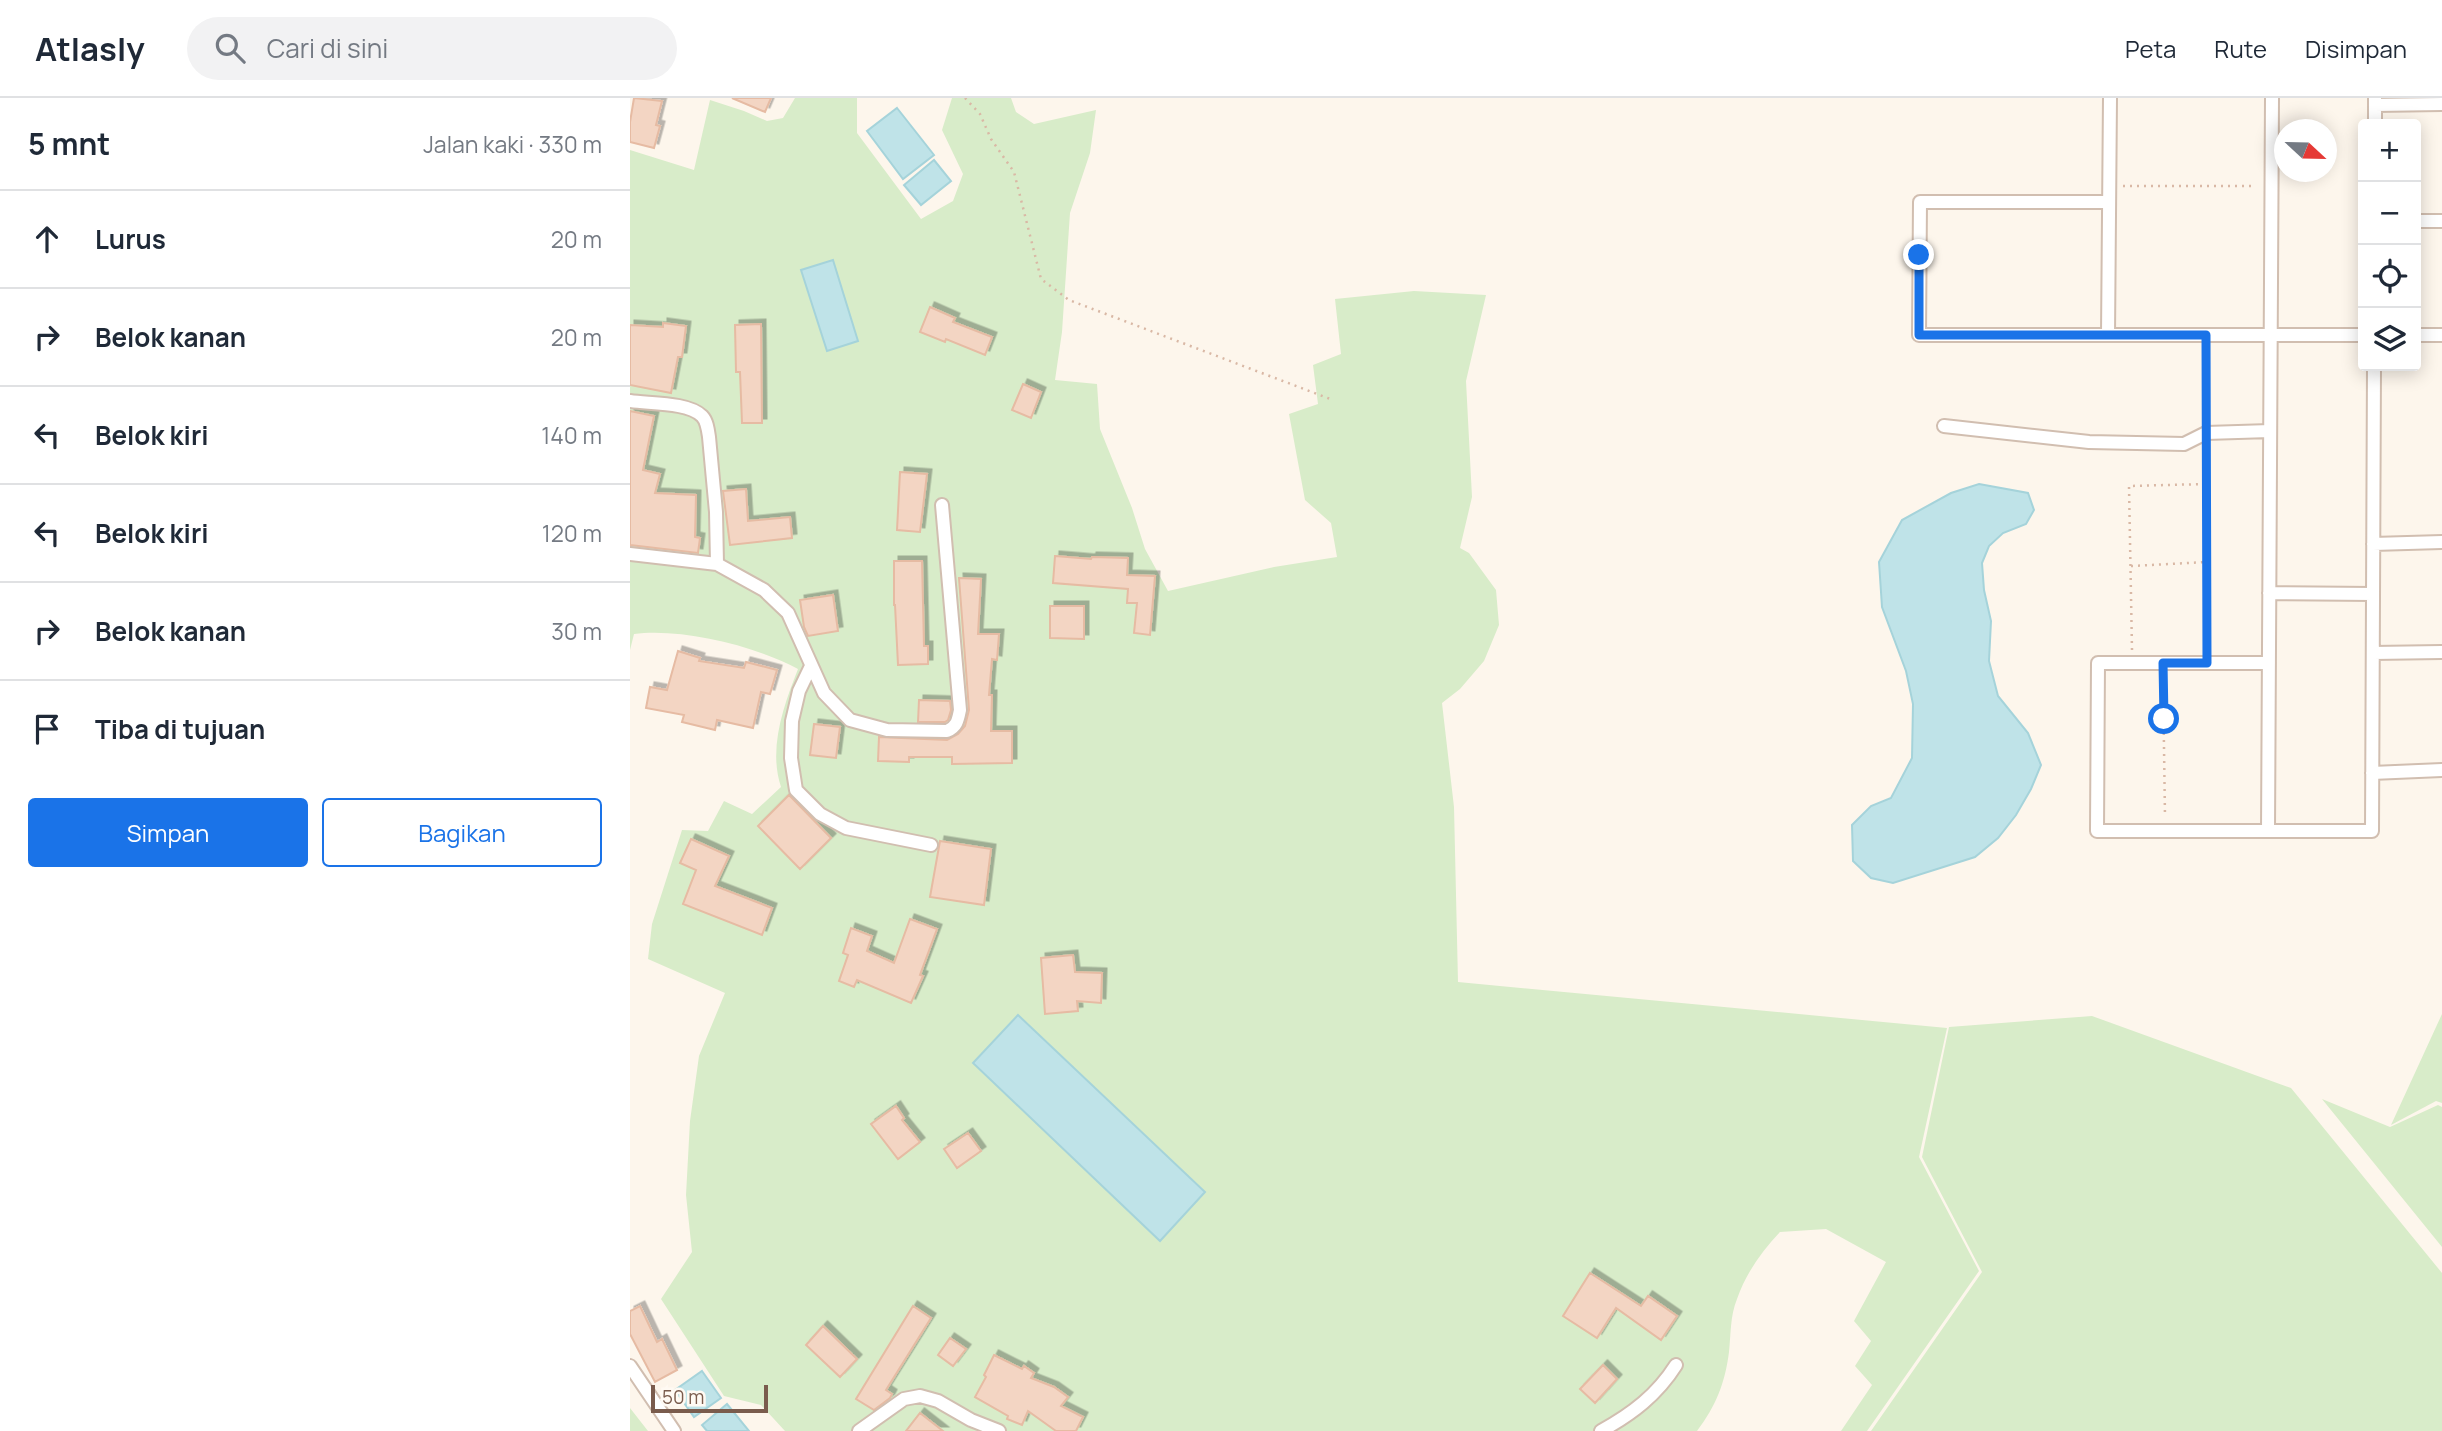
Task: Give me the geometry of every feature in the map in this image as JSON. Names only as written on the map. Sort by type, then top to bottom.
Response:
[{"type":"street","points":[[2108,335],[2110,98]]},
{"type":"street","points":[[2268,831],[2272,98]]},
{"type":"street","points":[[2375,102],[2442,104]]},
{"type":"street","points":[[2109,202],[1920,202],[1919,335],[2358,335]]},
{"type":"street","points":[[2421,221],[2442,221]]},
{"type":"street","points":[[2421,335],[2442,335]]},
{"type":"street","points":[[2269,663],[2098,663],[2097,831],[2372,831],[2374,371]]},
{"type":"street","points":[[630,401],[682,407],[703,416],[708,426],[716,512],[717,565]]},
{"type":"street","points":[[1944,426],[2089,442],[2183,444],[2206,433],[2270,431]]},
{"type":"street","points":[[630,554],[717,565],[764,590],[788,612],[824,693],[850,720],[887,730],[947,731],[957,724],[960,710],[942,505]]},
{"type":"street","points":[[2373,544],[2442,542]]},
{"type":"street","points":[[2269,593],[2373,594]]},
{"type":"street","points":[[2373,653],[2442,652]]},
{"type":"street","points":[[811,666],[799,691],[792,721],[791,758],[796,790],[820,814],[846,828],[931,845]]},
{"type":"street","points":[[2372,772],[2442,770]]},
{"type":"street","points":[[1601,1431],[1623,1420],[1651,1397],[1665,1382],[1676,1364]]},
{"type":"street","points":[[630,1366],[674,1431]]},
{"type":"street","points":[[859,1431],[904,1399],[920,1396],[938,1401],[971,1420],[999,1431]]},
{"type":"path","points":[[965,98],[980,114],[991,139],[1014,172],[1041,279],[1069,300],[1333,400]]},
{"type":"path","points":[[2109,186],[2272,186]]},
{"type":"path","points":[[2206,335],[2207,663]]},
{"type":"path","points":[[2133,663],[2129,486],[2206,484]]},
{"type":"path","points":[[2130,566],[2207,562]]},
{"type":"path","points":[[2163,663],[2165,831]]},
{"type":"green space","points":[[795,98],[857,98],[857,133],[921,219],[953,201],[963,174],[942,130],[952,98],[1011,98],[1016,112],[1034,124],[1096,110],[1090,153],[1070,213],[1062,332],[1055,380],[1097,384],[1100,429],[1132,508],[1145,549],[1168,591],[1274,567],[1337,557],[1331,523],[1305,500],[1289,414],[1318,404],[1313,365],[1341,354],[1335,299],[1414,291],[1486,295],[1466,381],[1472,497],[1460,548],[1469,553],[1496,590],[1499,625],[1484,661],[1460,689],[1442,703],[1454,807],[1458,982],[1947,1028],[1919,1157],[1979,1271],[1867,1431],[1841,1431],[1872,1385],[1855,1366],[1871,1341],[1854,1321],[1886,1262],[1826,1229],[1780,1232],[1755,1263],[1735,1305],[1722,1384],[1697,1431],[785,1431],[761,1405],[724,1396],[661,1299],[692,1252],[686,1195],[690,1121],[699,1056],[725,993],[648,959],[652,924],[682,830],[708,831],[724,801],[752,814],[781,787],[776,757],[779,727],[798,669],[740,646],[696,636],[634,634],[630,650],[630,150],[694,170],[710,100],[767,121],[783,118]]},
{"type":"green space","points":[[2442,1014],[2442,1103],[2436,1101],[2391,1125]]},
{"type":"green space","points":[[2092,1016],[2291,1088],[2442,1273],[2442,1431],[1871,1431],[1982,1272],[1922,1157],[1949,1027]]},
{"type":"green space","points":[[2322,1099],[2390,1127],[2438,1105],[2442,1107],[2442,1247]]},
{"type":"green space","points":[[630,1408],[648,1431],[630,1431]]},
{"type":"water","points":[[897,108],[934,155],[903,179],[867,131]]},
{"type":"water","points":[[934,160],[951,181],[921,205],[904,185]]},
{"type":"water","points":[[833,260],[858,341],[827,351],[801,270]]},
{"type":"water","points":[[1979,484],[2028,493],[2034,510],[2026,524],[2003,533],[1989,546],[1982,563],[1984,590],[1991,621],[1989,661],[1998,696],[2028,733],[2041,765],[2016,815],[1998,838],[1975,857],[1893,883],[1871,878],[1853,861],[1852,825],[1871,806],[1891,798],[1912,758],[1913,704],[1906,671],[1882,607],[1879,562],[1902,520],[1951,493]]},
{"type":"water","points":[[1018,1015],[1205,1192],[1160,1241],[973,1063]]},
{"type":"water","points":[[702,1371],[721,1398],[694,1417],[675,1390]]},
{"type":"water","points":[[727,1404],[749,1431],[707,1431],[702,1425]]},
{"type":"building","points":[[634,98],[662,101],[656,125],[660,126],[654,148],[630,142]]},
{"type":"building","points":[[732,98],[771,98],[765,112]]},
{"type":"building","points":[[930,307],[955,318],[953,322],[992,337],[985,355],[920,332]]},
{"type":"building","points":[[663,323],[686,326],[682,357],[678,357],[671,393],[630,385],[630,325],[663,327]]},
{"type":"building","points":[[761,324],[762,423],[742,423],[740,372],[736,372],[735,325]]},
{"type":"building","points":[[1023,384],[1041,392],[1031,418],[1012,410]]},
{"type":"building","points":[[630,411],[654,416],[643,470],[660,474],[655,493],[696,495],[695,537],[700,538],[698,553],[630,545]]},
{"type":"building","points":[[900,472],[927,474],[920,532],[897,530]]},
{"type":"building","points":[[746,489],[748,521],[790,517],[792,538],[730,545],[723,491]]},
{"type":"building","points":[[1055,556],[1128,558],[1127,575],[1155,576],[1150,635],[1134,633],[1137,603],[1127,603],[1128,589],[1053,583]]},
{"type":"building","points":[[894,561],[922,561],[924,646],[928,646],[928,664],[898,665]]},
{"type":"building","points":[[959,578],[981,579],[978,634],[999,634],[997,660],[992,659],[989,695],[992,695],[991,731],[1012,731],[1012,763],[952,764],[952,757],[909,757],[909,762],[878,761],[879,737],[947,740],[965,726],[969,710]]},
{"type":"building","points":[[833,595],[838,631],[808,636],[800,600]]},
{"type":"building","points":[[1050,606],[1084,606],[1084,639],[1050,638]]},
{"type":"building","points":[[678,651],[700,658],[699,661],[744,668],[746,662],[777,670],[770,694],[761,692],[753,728],[717,720],[715,730],[682,722],[684,715],[646,708],[650,687],[667,690]]},
{"type":"building","points":[[919,700],[950,701],[948,720],[918,722]]},
{"type":"building","points":[[814,724],[840,727],[836,758],[810,755]]},
{"type":"building","points":[[789,795],[831,838],[800,869],[758,826]]},
{"type":"building","points":[[691,839],[729,856],[715,886],[772,908],[762,935],[683,904],[696,870],[680,863]]},
{"type":"building","points":[[940,841],[991,849],[984,905],[930,897]]},
{"type":"building","points":[[910,919],[937,929],[920,975],[923,976],[911,1003],[857,980],[854,987],[839,981],[848,955],[843,953],[851,928],[872,936],[867,951],[894,963]]},
{"type":"building","points":[[1073,955],[1075,972],[1102,973],[1101,1003],[1077,1001],[1078,1011],[1045,1014],[1041,958]]},
{"type":"building","points":[[896,1106],[904,1118],[902,1120],[920,1142],[898,1159],[871,1124]]},
{"type":"building","points":[[968,1133],[981,1151],[957,1168],[944,1149]]},
{"type":"building","points":[[1590,1273],[1641,1306],[1648,1296],[1677,1316],[1661,1340],[1616,1308],[1597,1338],[1563,1316]]},
{"type":"building","points":[[640,1306],[657,1342],[662,1339],[677,1370],[655,1382],[630,1334],[630,1311]]},
{"type":"building","points":[[913,1306],[931,1318],[886,1390],[892,1394],[890,1398],[874,1410],[856,1399]]},
{"type":"building","points":[[823,1326],[857,1359],[840,1377],[806,1345]]},
{"type":"building","points":[[950,1338],[966,1349],[953,1366],[938,1355]]},
{"type":"building","points":[[994,1355],[1022,1369],[1024,1366],[1034,1373],[1031,1378],[1054,1387],[1068,1397],[1061,1406],[1083,1417],[1076,1431],[1056,1431],[1028,1411],[1022,1425],[1007,1419],[1008,1416],[975,1397]]},
{"type":"building","points":[[1603,1365],[1617,1379],[1595,1403],[1580,1389]]},
{"type":"building","points":[[920,1413],[943,1431],[906,1431]]},
{"type":"route","points":[[1919,255],[1919,335],[2206,335],[2207,663],[2163,663],[2164,719]]}]
